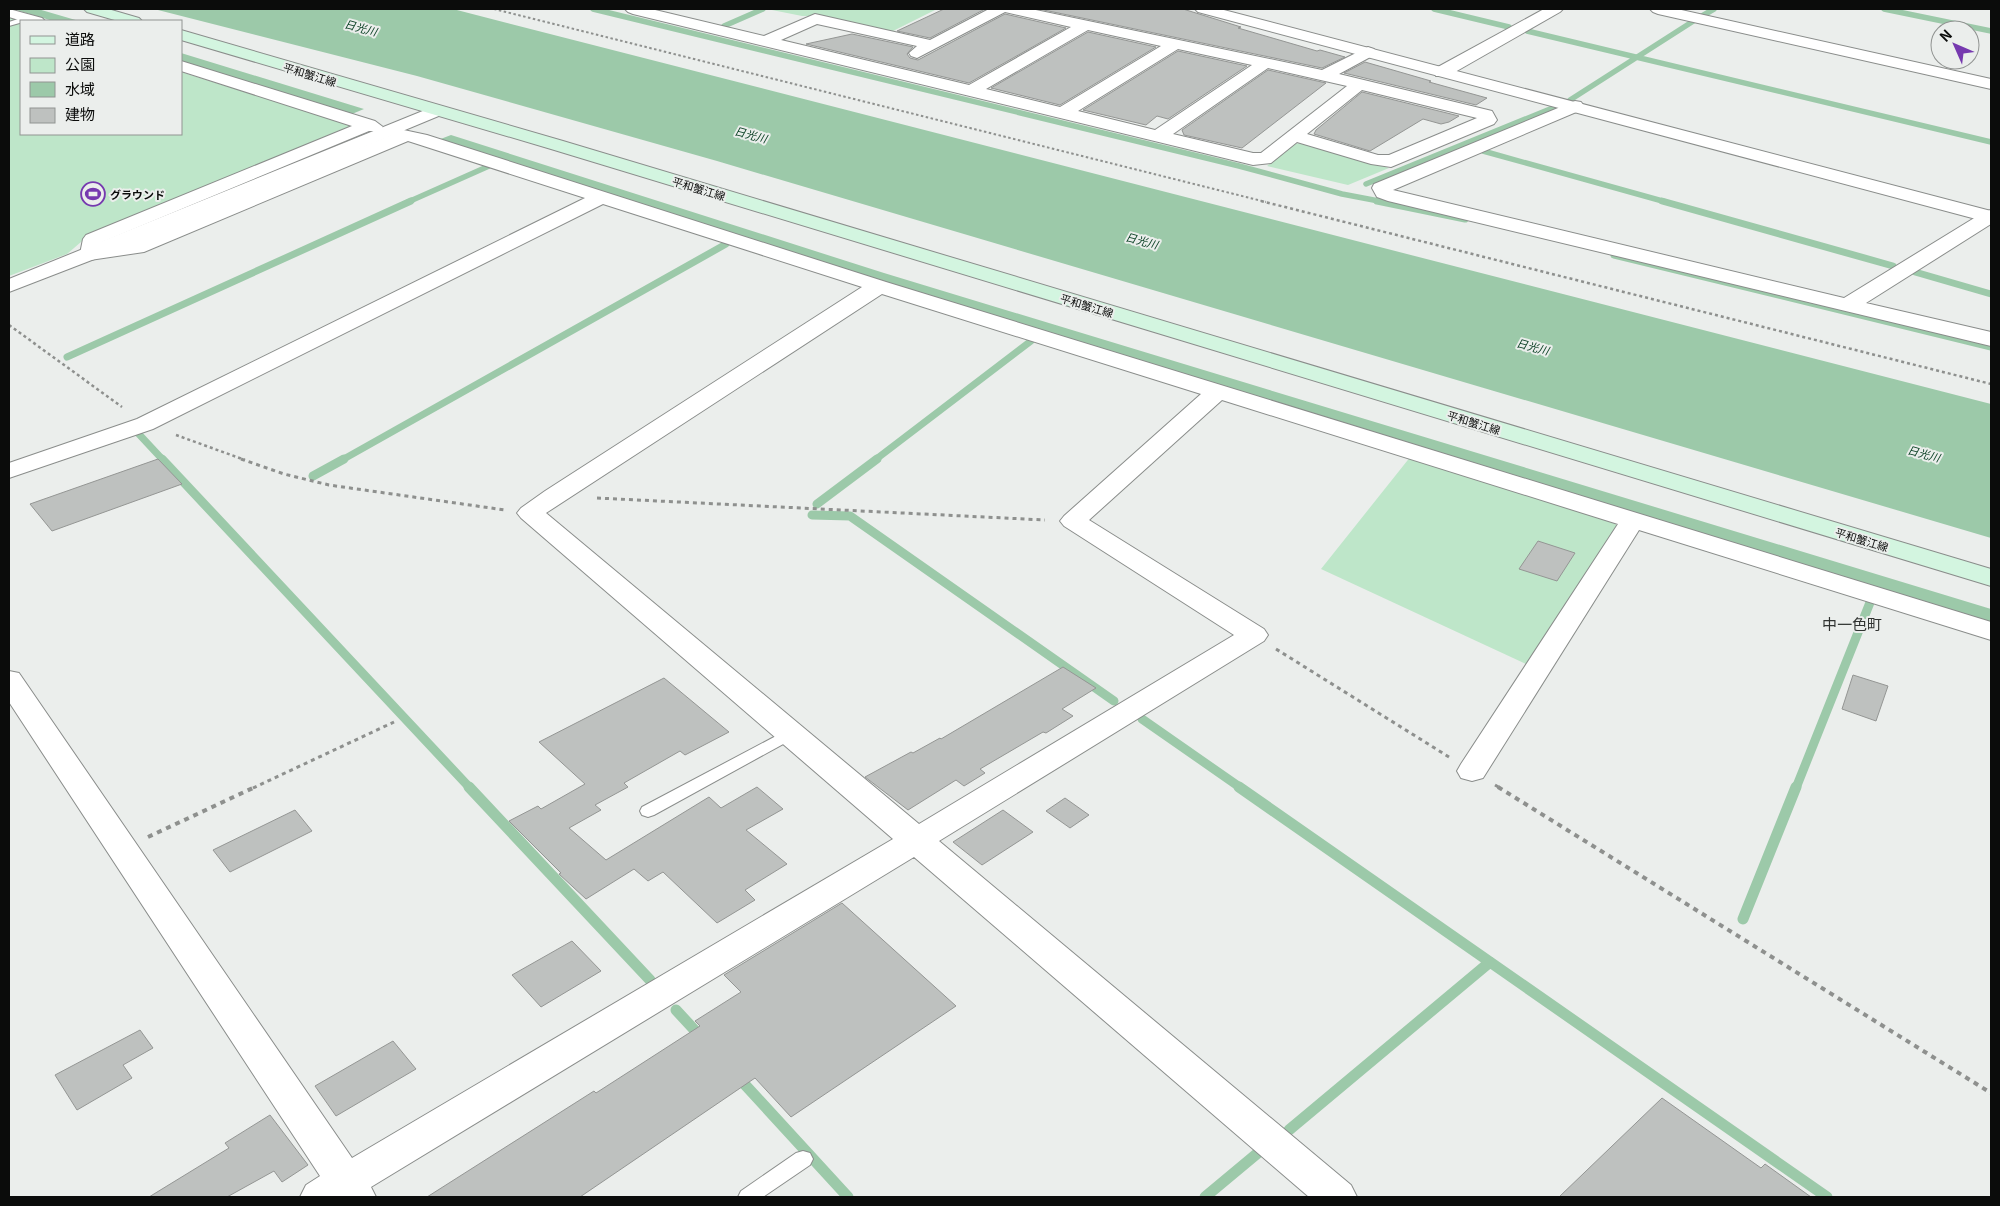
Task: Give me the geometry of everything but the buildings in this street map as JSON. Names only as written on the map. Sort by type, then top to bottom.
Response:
[{"type":"main road","points":[[92,9],[130,20]]},
{"type":"main road","name":"平和蟹江線","points":[[182,35],[435,111],[558,145],[1991,578]]},
{"type":"street","points":[[633,9],[1253,159],[1266,159],[1359,84]]},
{"type":"street","points":[[673,19],[698,9]]},
{"type":"street","points":[[884,70],[1000,9]]},
{"type":"street","points":[[1010,9],[1324,75],[1486,115],[1488,120],[1391,161],[1377,160],[1294,136]]},
{"type":"street","points":[[1203,9],[1991,216]]},
{"type":"street","points":[[1442,72],[1555,9]]},
{"type":"street","points":[[1658,9],[1991,84]]},
{"type":"street","points":[[9,12],[32,20]]},
{"type":"street","points":[[765,42],[815,19],[932,45]]},
{"type":"street","points":[[971,91],[1085,25]]},
{"type":"street","points":[[1063,113],[1175,44]]},
{"type":"street","points":[[1324,75],[1368,52]]},
{"type":"street","points":[[1158,136],[1265,63]]},
{"type":"street","points":[[90,254],[94,239],[371,126],[182,66]]},
{"type":"street","points":[[1575,106],[1381,188],[1384,193],[1395,197],[1991,339]]},
{"type":"street","points":[[9,286],[435,111]]},
{"type":"street","points":[[90,254],[137,248],[402,135],[421,139],[880,286],[1991,631]]},
{"type":"street","points":[[9,471],[145,424],[601,196]]},
{"type":"street","points":[[1847,305],[1991,216]]},
{"type":"street","points":[[880,286],[530,513],[1337,1197]]},
{"type":"street","points":[[9,680],[122,848],[341,1192],[1254,635],[1073,521],[1218,391]]},
{"type":"street","points":[[1472,771],[1633,520]]},
{"type":"lane","points":[[648,811],[790,733]]},
{"type":"lane","points":[[748,1197],[802,1159]]},
{"type":"path","points":[[494,9],[1991,384]]},
{"type":"path","points":[[9,325],[145,424],[284,474],[329,485],[530,513]]},
{"type":"path","points":[[554,496],[1073,521]]},
{"type":"path","points":[[1254,635],[1991,1093]]},
{"type":"path","points":[[122,848],[394,722]]},
{"type":"green space","points":[[937,9],[889,33],[815,16],[802,16],[772,10]]},
{"type":"green space","name":"グラウンド","points":[[9,17],[20,20],[20,135],[182,135],[182,72],[353,126],[88,236],[67,254],[9,276]]},
{"type":"green space","points":[[1302,143],[1389,168],[1348,185],[1267,166],[1293,144]]},
{"type":"green space","points":[[1411,456],[1613,520],[1618,528],[1528,665],[1321,569]]},
{"type":"water","points":[[13,9],[38,9],[76,20],[50,20]]},
{"type":"water","name":"日光川","points":[[154,9],[453,9],[1991,404],[1991,538],[717,161],[417,76]]},
{"type":"water","points":[[182,53],[364,109],[352,114],[182,61]]},
{"type":"water","points":[[451,135],[884,273],[1991,609],[1991,623],[906,290],[438,140]]},
{"type":"waterway","points":[[593,9],[1239,166],[1342,194],[1384,202]]},
{"type":"waterway","points":[[724,26],[763,9]]},
{"type":"waterway","points":[[1434,9],[1509,27]]},
{"type":"waterway","points":[[1702,16],[1714,9]]},
{"type":"waterway","points":[[1884,9],[1991,31]]},
{"type":"waterway","points":[[1637,57],[1695,20]]},
{"type":"waterway","points":[[1527,31],[1637,57]]},
{"type":"waterway","points":[[1570,100],[1637,57]]},
{"type":"waterway","points":[[1637,57],[1991,142]]},
{"type":"waterway","points":[[1366,184],[1555,107]]},
{"type":"waterway","points":[[1483,151],[1666,202]]},
{"type":"waterway","points":[[408,202],[489,166]]},
{"type":"waterway","points":[[67,357],[411,201]]},
{"type":"waterway","points":[[1377,201],[1465,219]]},
{"type":"waterway","points":[[1662,201],[1893,266]]},
{"type":"waterway","points":[[342,460],[726,244]]},
{"type":"waterway","points":[[1614,255],[1991,347]]},
{"type":"waterway","points":[[1915,272],[1991,294]]},
{"type":"waterway","points":[[875,460],[1031,341]]},
{"type":"waterway","points":[[129,434],[136,431],[163,460]]},
{"type":"waterway","points":[[162,459],[470,788]]},
{"type":"waterway","points":[[313,476],[344,459]]},
{"type":"waterway","points":[[817,504],[877,459]]},
{"type":"waterway","points":[[812,515],[850,516],[1114,701]]},
{"type":"waterway","points":[[1796,788],[1871,600]]},
{"type":"waterway","points":[[1142,719],[1241,788]]},
{"type":"waterway","points":[[469,787],[650,980]]},
{"type":"waterway","points":[[1239,787],[1490,962]]},
{"type":"waterway","points":[[1743,919],[1796,787]]},
{"type":"waterway","points":[[1289,1130],[1490,962]]},
{"type":"waterway","points":[[1490,962],[1827,1197]]},
{"type":"waterway","points":[[676,1010],[701,1037]]},
{"type":"waterway","points":[[737,1076],[848,1197]]},
{"type":"waterway","points":[[1205,1197],[1259,1152]]},
{"type":"place","name":"グラウンド","points":[[93,194]]},
{"type":"district","name":"中一色町","points":[[1852,623]]}]
